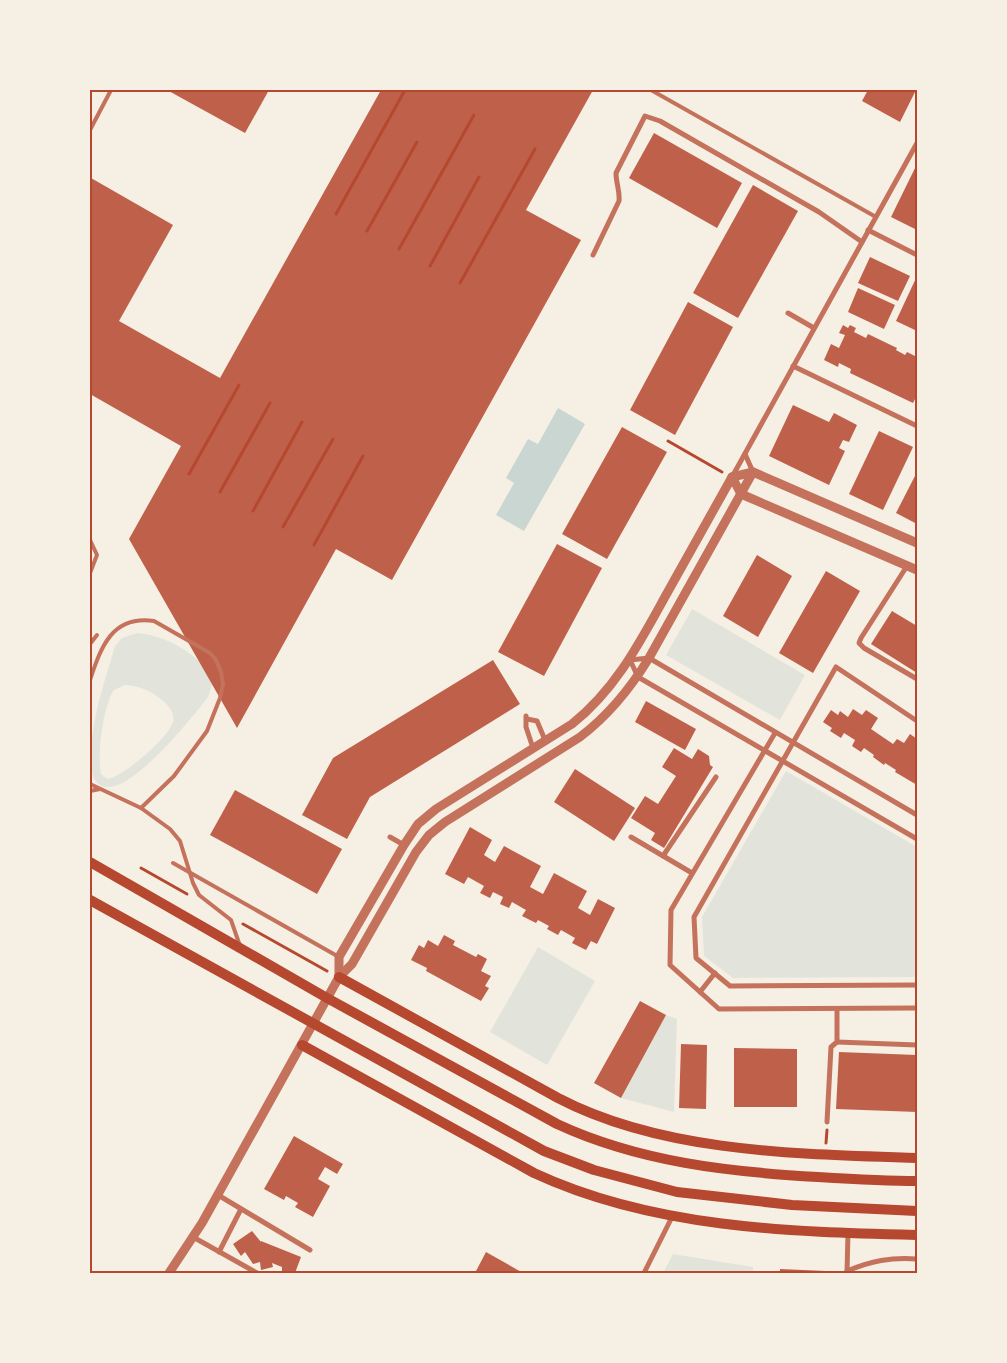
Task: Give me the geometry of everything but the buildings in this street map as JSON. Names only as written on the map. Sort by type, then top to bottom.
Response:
[{"type":"main road","points":[[90,862],[327,998],[557,1124],[604,1143],[682,1164],[794,1176],[917,1182]]},
{"type":"main road","points":[[90,900],[544,1151],[603,1173],[677,1192],[792,1205],[917,1210]]},
{"type":"main road","points":[[339,977],[562,1100],[596,1115],[651,1132],[687,1140],[758,1149],[917,1158]]},
{"type":"main road","points":[[302,1046],[543,1177],[604,1199],[672,1217],[748,1226],[917,1235]]},
{"type":"street","points":[[593,255],[619,201],[620,192],[616,181],[616,173],[645,116],[653,117],[819,212],[862,242]]},
{"type":"street","points":[[339,977],[340,957],[418,824],[436,809],[572,724],[589,710],[630,660],[917,143]]},
{"type":"street","points":[[868,230],[917,255]]},
{"type":"street","points":[[788,313],[814,328]]},
{"type":"street","points":[[793,366],[917,426]]},
{"type":"street","points":[[745,454],[753,472]]},
{"type":"street","points":[[169,1273],[218,1195],[339,977],[352,964],[416,852],[429,835],[445,822],[580,737],[599,723],[638,677],[753,472]]},
{"type":"street","points":[[732,477],[753,472],[917,543]]},
{"type":"street","points":[[732,477],[741,494],[917,570]]},
{"type":"street","points":[[907,566],[859,643],[864,648],[917,679]]},
{"type":"street","points":[[630,660],[649,658],[917,814]]},
{"type":"street","points":[[630,660],[638,677],[917,839]]},
{"type":"street","points":[[917,721],[836,667],[694,917],[696,958],[730,986],[917,985]]},
{"type":"street","points":[[533,748],[526,727],[527,717],[536,721],[545,740]]},
{"type":"street","points":[[775,733],[671,910],[670,965],[719,1009],[917,1008]]},
{"type":"street","points":[[663,856],[716,776]]},
{"type":"street","points":[[390,837],[404,845]]},
{"type":"street","points":[[632,837],[692,873]]},
{"type":"street","points":[[700,992],[715,973]]},
{"type":"street","points":[[827,1122],[832,1047],[837,1042],[837,1009]]},
{"type":"street","points":[[837,1042],[917,1045]]},
{"type":"street","points":[[218,1195],[310,1250]]},
{"type":"street","points":[[219,1252],[241,1209]]},
{"type":"street","points":[[644,1273],[672,1217]]},
{"type":"street","points":[[848,1232],[847,1272],[868,1262],[904,1258],[917,1259]]},
{"type":"street","points":[[193,1237],[257,1273]]},
{"type":"lane","points":[[90,130],[111,90]]},
{"type":"lane","points":[[651,90],[876,217]]},
{"type":"lane","points":[[90,540],[97,555],[90,573]]},
{"type":"lane","points":[[90,680],[103,647],[110,636],[120,626],[144,620],[154,621],[210,653],[216,660],[221,672],[223,684],[220,698],[207,731],[174,776],[140,808]]},
{"type":"lane","points":[[90,644],[97,635]]},
{"type":"lane","points":[[90,784],[140,808],[170,828],[180,841],[193,883],[199,894],[231,920],[240,948]]},
{"type":"lane","points":[[90,791],[100,789]]},
{"type":"lane","points":[[173,863],[340,957]]},
{"type":"path","points":[[336,214],[405,90]]},
{"type":"path","points":[[399,249],[474,114]]},
{"type":"path","points":[[367,231],[417,142]]},
{"type":"path","points":[[460,283],[535,149]]},
{"type":"path","points":[[430,266],[479,177]]},
{"type":"path","points":[[189,474],[239,385]]},
{"type":"path","points":[[220,492],[270,403]]},
{"type":"path","points":[[253,510],[302,422]]},
{"type":"path","points":[[284,528],[333,439]]},
{"type":"path","points":[[668,442],[732,477]]},
{"type":"path","points":[[314,545],[363,456]]},
{"type":"path","points":[[141,868],[188,894]]},
{"type":"path","points":[[238,922],[339,977]]},
{"type":"path","points":[[825,1153],[827,1122]]},
{"type":"shaded area","points":[[558,408],[585,424],[524,531],[496,515],[514,483],[506,478],[528,439],[538,444]]},
{"type":"shaded area","points":[[692,609],[805,675],[780,720],[666,655]]},
{"type":"shaded area","points":[[137,633],[147,634],[181,648],[201,663],[211,682],[211,688],[208,697],[188,722],[153,759],[135,775],[117,785],[103,786],[92,773],[92,737],[100,698],[115,646],[122,638]],"holes":[[[129,685],[146,690],[160,698],[171,710],[173,721],[164,736],[145,755],[123,772],[107,779],[101,774],[100,765],[100,743],[104,718],[114,690]]]},
{"type":"shaded area","points":[[786,771],[917,847],[917,977],[733,978],[704,956],[702,917]]},
{"type":"shaded area","points":[[538,947],[595,981],[547,1065],[490,1032]]},
{"type":"shaded area","points":[[666,1015],[677,1019],[674,1112],[621,1098]]},
{"type":"shaded area","points":[[673,1254],[753,1267],[753,1273],[663,1273]]}]
